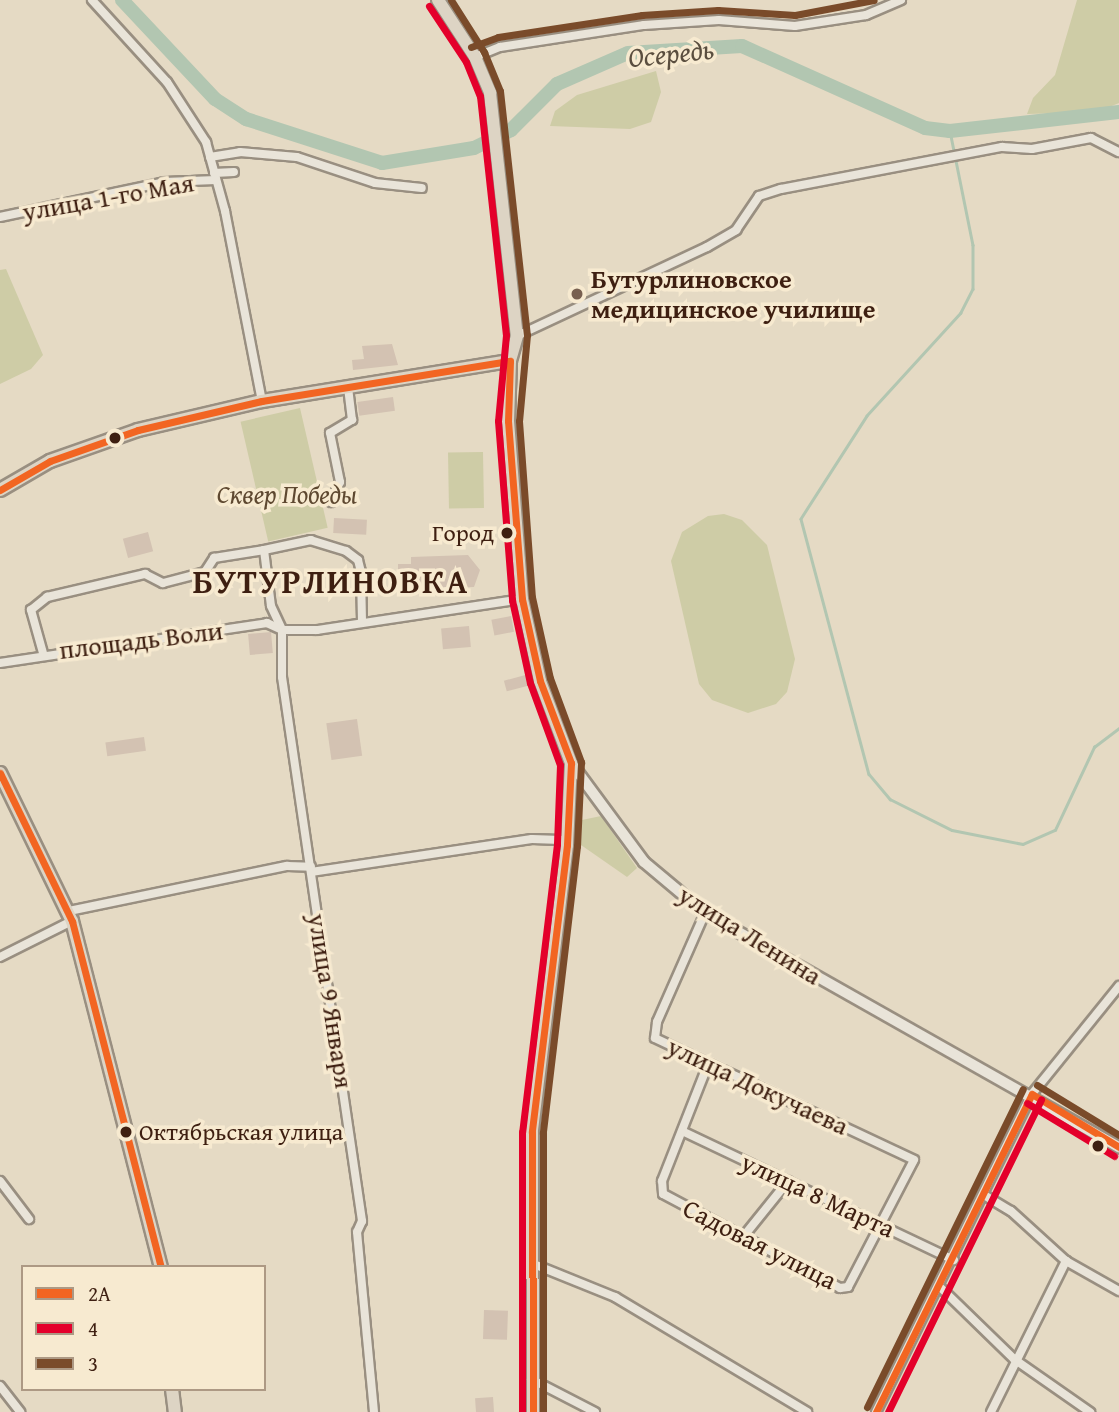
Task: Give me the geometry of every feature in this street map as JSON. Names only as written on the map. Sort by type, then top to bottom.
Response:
[{"type":"main road","name":"улица Ленина","points":[[438,0],[475,57],[490,93],[517,336],[510,361],[508,421],[522,599],[540,681],[570,763]]},
{"type":"main road","points":[[0,490],[86,446],[262,401],[348,390],[510,361]]},
{"type":"main road","points":[[533,1412],[532,1124],[568,840],[570,763]]},
{"type":"main road","points":[[0,773],[71,916],[160,1265]]},
{"type":"main road","points":[[172,1391],[175,1412]]},
{"type":"street","points":[[92,0],[167,82],[201,130],[215,176],[262,401]]},
{"type":"street","points":[[475,57],[525,42],[644,25],[719,20],[795,26],[866,15],[901,0]]},
{"type":"street","points":[[517,336],[736,230],[759,196],[960,153],[1032,149],[1091,138],[1119,152]]},
{"type":"street","points":[[210,158],[240,152],[297,157],[374,183],[422,188]]},
{"type":"street","name":"улица 1-го Мая","points":[[0,217],[164,182],[234,172]]},
{"type":"street","points":[[331,502],[340,482],[330,433],[352,420],[348,390]]},
{"type":"street","name":"площадь Воли","points":[[362,621],[361,572],[358,560],[346,551],[312,540],[215,558],[205,572],[163,583],[145,574],[47,597],[32,610],[43,653],[267,623],[282,630],[362,621],[522,599]]},
{"type":"street","points":[[264,550],[271,607],[282,630]]},
{"type":"street","name":"улица 9 Января","points":[[282,630],[282,677],[362,1221],[357,1232],[374,1412]]},
{"type":"street","points":[[0,663],[43,653]]},
{"type":"street","name":"улица Ленина","points":[[570,763],[644,862],[705,913],[1032,1094],[1119,1147]]},
{"type":"street","points":[[0,957],[71,916],[287,866],[311,869],[532,839],[568,840]]},
{"type":"street","name":"улица Докучаева","points":[[705,913],[654,1034],[708,1064],[908,1156]]},
{"type":"street","points":[[876,1412],[941,1288],[1032,1094],[1119,986]]},
{"type":"street","name":"Садовая улица","points":[[708,1064],[662,1181],[663,1194],[845,1288],[913,1166],[908,1156]]},
{"type":"street","name":"улица 8 Марта","points":[[682,1131],[954,1260]]},
{"type":"street","points":[[0,1181],[29,1219]]},
{"type":"street","points":[[743,1237],[788,1181]]},
{"type":"street","points":[[984,1195],[1012,1211],[1066,1261],[1119,1292]]},
{"type":"street","points":[[991,1412],[1014,1359],[1066,1261]]},
{"type":"street","points":[[531,1263],[639,1310],[807,1412]]},
{"type":"street","points":[[941,1288],[1014,1359],[1090,1412]]},
{"type":"street","points":[[531,1379],[595,1412]]},
{"type":"street","points":[[0,1386],[20,1412]]},
{"type":"green space","points":[[1077,0],[1119,0],[1119,103],[1097,112],[1027,114],[1033,98],[1055,75]]},
{"type":"green space","points":[[656,71],[661,92],[651,122],[630,129],[550,126],[555,111],[577,95]]},
{"type":"green space","points":[[6,269],[43,355],[31,369],[0,384],[0,270]]},
{"type":"green space","name":"Сквер Победы","points":[[300,408],[328,528],[268,542],[241,422]]},
{"type":"green space","points":[[483,452],[484,508],[449,509],[448,453]]},
{"type":"green space","points":[[724,514],[742,520],[767,545],[795,659],[787,692],[776,704],[748,713],[712,700],[699,684],[671,561],[682,532],[708,516]]},
{"type":"green space","points":[[601,816],[637,868],[627,877],[581,845],[582,820]]},
{"type":"building","points":[[392,344],[398,365],[353,370],[352,360],[364,359],[362,346]]},
{"type":"building","points":[[393,397],[395,411],[359,416],[357,402]]},
{"type":"building","points":[[334,518],[367,520],[366,535],[333,533]]},
{"type":"building","points":[[148,532],[153,551],[128,558],[123,539]]},
{"type":"building","points":[[468,555],[480,570],[474,587],[435,588],[398,577],[398,564],[411,564],[411,557]]},
{"type":"building","points":[[511,616],[514,632],[494,636],[491,620]]},
{"type":"building","points":[[469,626],[471,647],[443,649],[441,628]]},
{"type":"building","points":[[271,632],[273,653],[250,655],[248,634]]},
{"type":"building","points":[[529,674],[532,685],[507,691],[504,681]]},
{"type":"building","points":[[357,719],[362,756],[331,760],[326,723]]},
{"type":"building","points":[[144,737],[146,751],[107,756],[105,742]]},
{"type":"building","points":[[484,1310],[508,1311],[507,1340],[483,1339]]},
{"type":"building","points":[[493,1397],[494,1412],[476,1412],[475,1398]]},
{"type":"waterway","name":"Осередь","points":[[122,0],[215,99],[246,119],[382,163],[474,148],[511,130],[557,84],[628,53],[742,46],[925,128],[950,131],[1119,112]]},
{"type":"waterway","points":[[950,131],[973,245],[973,289],[961,313],[867,416],[801,519],[869,774],[890,799],[952,830],[1023,844],[1055,830],[1094,747],[1119,728]]},
{"type":"transit line","name":"3","points":[[451,0],[484,52],[500,91],[527,335],[519,421],[532,597],[550,678],[581,762],[577,846],[543,1133],[543,1412]]},
{"type":"transit line","name":"3","points":[[471,47],[498,37],[642,15],[718,10],[795,15],[874,0]]},
{"type":"transit line","name":"4","points":[[429,6],[466,62],[480,96],[506,335],[498,421],[512,600],[530,683],[560,765],[557,844],[522,1132],[522,1412]]},
{"type":"transit line","name":"2А","points":[[510,361],[508,421],[522,599],[540,681],[571,763],[567,845],[532,1132],[533,1412]]},
{"type":"transit line","name":"2А","points":[[0,490],[50,461],[138,430],[262,401],[510,361]]},
{"type":"transit line","name":"2А","points":[[0,773],[72,921],[160,1265]]},
{"type":"transit line","name":"3","points":[[1037,1085],[1119,1135]]},
{"type":"transit line","name":"3","points":[[867,1407],[1023,1089]]},
{"type":"transit line","name":"2А","points":[[1032,1094],[1119,1147]]},
{"type":"transit line","name":"2А","points":[[876,1412],[1032,1094]]},
{"type":"transit line","name":"4","points":[[888,1412],[1041,1099]]},
{"type":"transit line","name":"4","points":[[1027,1103],[1114,1156]]},
{"type":"place","name":"Бутурлиновское медицинское училище","points":[[577,294]]},
{"type":"place","name":"Город","points":[[507,533]]},
{"type":"place","name":"Октябрьская улица","points":[[126,1132]]},
{"type":"district","name":"БУТУРЛИНОВКА","points":[[331,582]]}]
